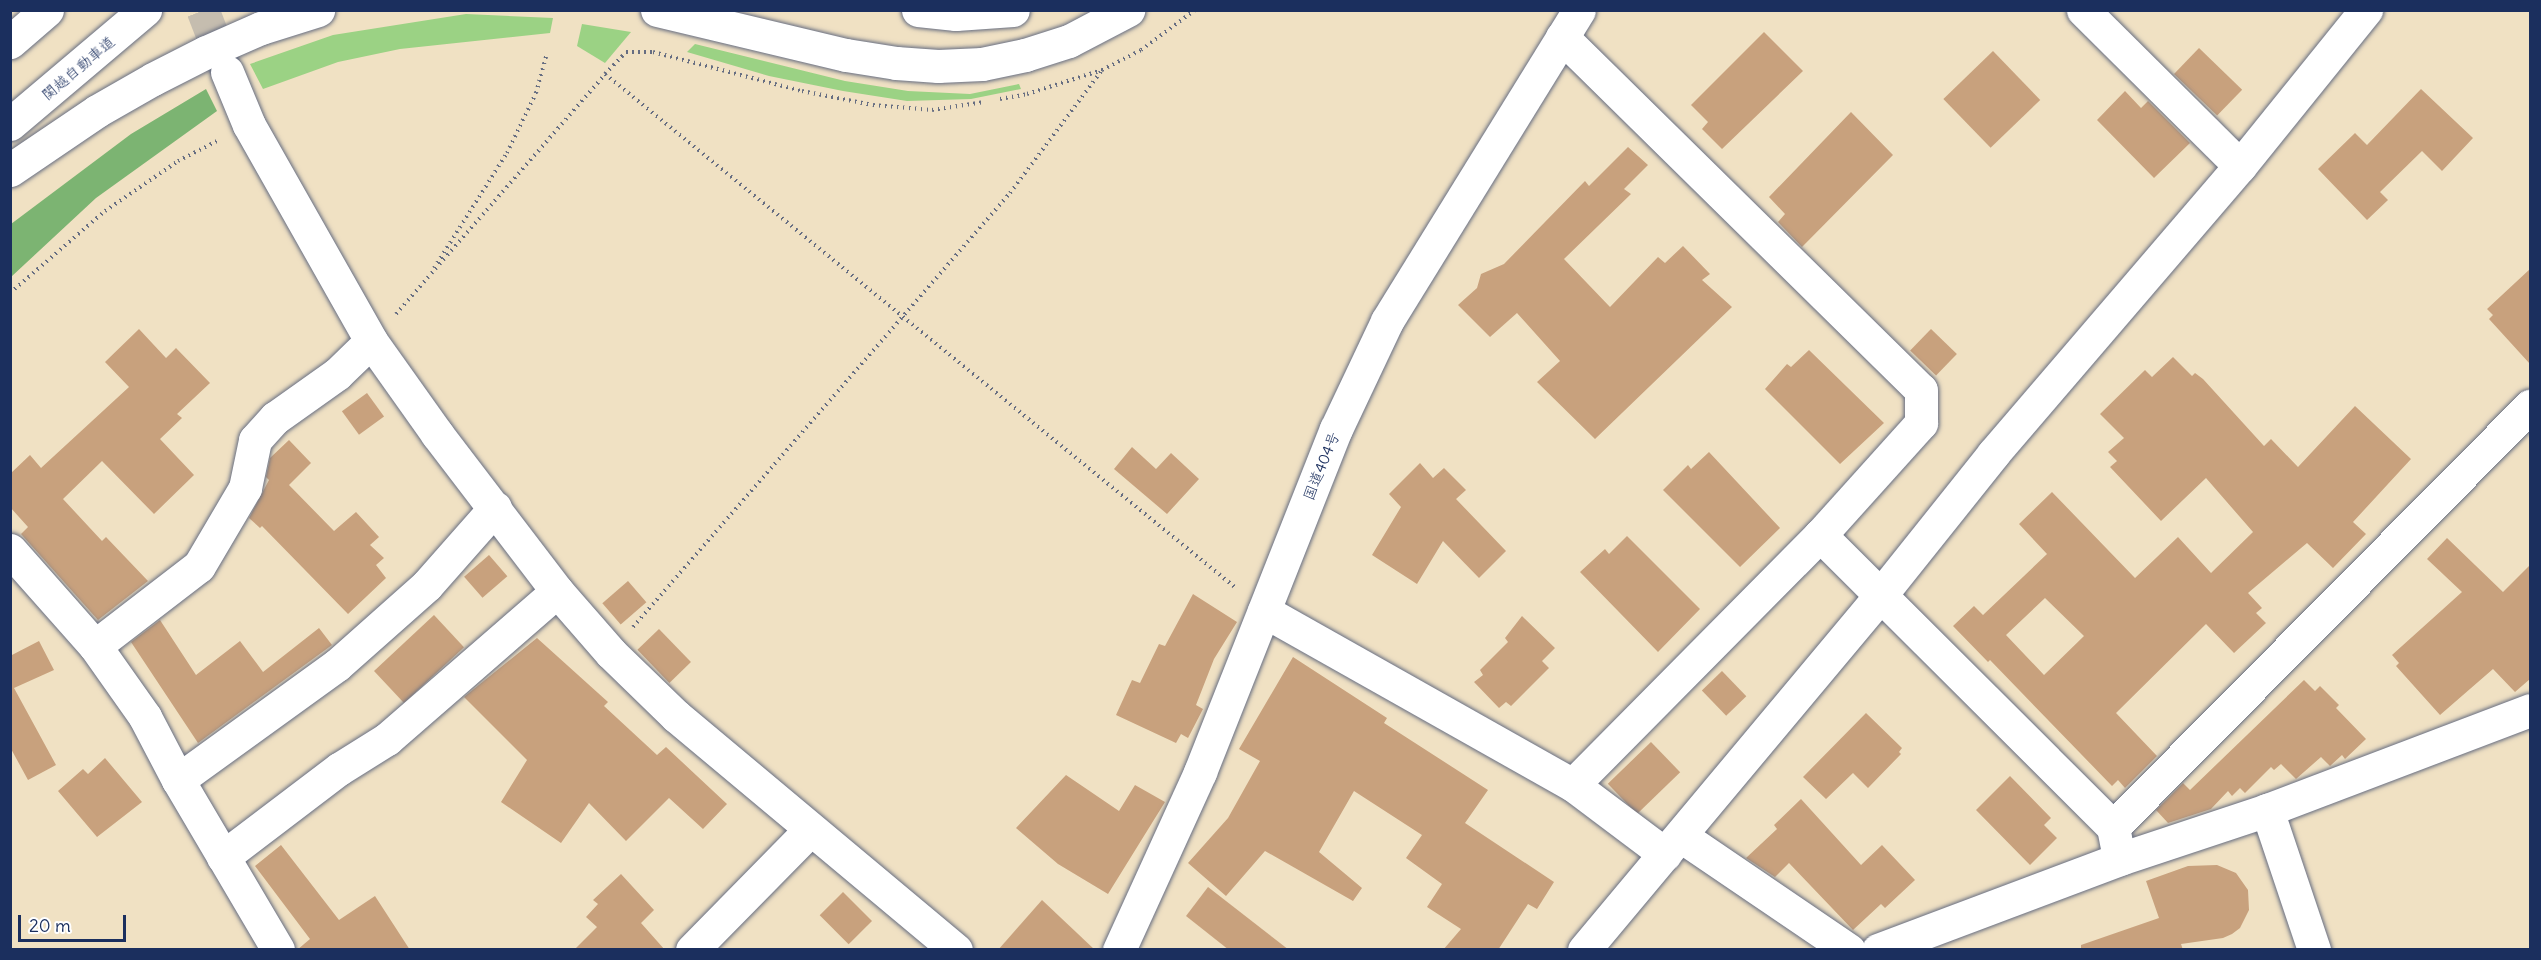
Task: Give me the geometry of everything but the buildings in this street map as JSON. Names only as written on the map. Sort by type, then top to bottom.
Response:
[{"type":"main road","points":[[10,42],[47,10]]},
{"type":"main road","name":"関越自動車道","points":[[10,124],[145,10]]},
{"type":"main road","points":[[10,170],[97,111],[153,79],[261,28],[318,10]]},
{"type":"main road","points":[[657,10],[846,55],[896,63],[938,66],[982,63],[1025,55],[1070,41],[1128,10]]},
{"type":"main road","points":[[918,10],[956,14],[1013,10]]},
{"type":"main road","points":[[2083,10],[2240,166]]},
{"type":"main road","points":[[1584,950],[1879,597],[1993,454],[2240,166],[2366,10]]},
{"type":"main road","points":[[1570,24],[1921,390],[1921,423],[1820,536],[1573,786]]},
{"type":"main road","name":"国道404号","points":[[1119,950],[1200,772],[1336,429],[1387,321],[1570,24]]},
{"type":"main road","points":[[227,72],[249,125],[371,341],[437,434],[557,591],[611,653],[676,716],[956,950]]},
{"type":"main road","points":[[95,646],[200,566],[245,488],[255,440],[276,418],[337,374],[371,341]]},
{"type":"main road","points":[[2113,827],[2530,406]]},
{"type":"main road","points":[[178,780],[337,665],[427,585],[495,508]]},
{"type":"main road","points":[[1820,536],[2113,827],[2120,859]]},
{"type":"main road","points":[[10,550],[95,646],[145,717],[178,780],[278,950]]},
{"type":"main road","points":[[223,857],[339,769],[387,739],[557,591]]},
{"type":"main road","points":[[1263,611],[1573,786],[1849,950]]},
{"type":"main road","points":[[1878,950],[2120,859],[2267,810],[2530,710]]},
{"type":"main road","points":[[2267,810],[2314,950]]},
{"type":"main road","points":[[692,950],[810,830]]},
{"type":"path","points":[[426,281],[507,153],[536,93],[547,52]]},
{"type":"path","points":[[611,653],[1010,193],[1102,70]]},
{"type":"path","points":[[371,341],[426,281],[605,74],[904,315],[1263,611]]},
{"type":"path","points":[[10,293],[105,211],[178,161],[249,125]]},
{"type":"green space","points":[[466,14],[553,18],[550,33],[400,49],[338,62],[263,89],[250,64],[333,35]]},
{"type":"green space","points":[[582,24],[631,32],[605,63],[577,46]]},
{"type":"green space","points":[[695,44],[845,81],[908,91],[970,94],[1019,84],[1021,89],[971,99],[907,101],[769,76],[687,52]]},
{"type":"green space","points":[[206,89],[217,111],[96,198],[11,277],[11,224],[131,134]]},
{"type":"tunnel","points":[[203,10],[227,72]]}]
